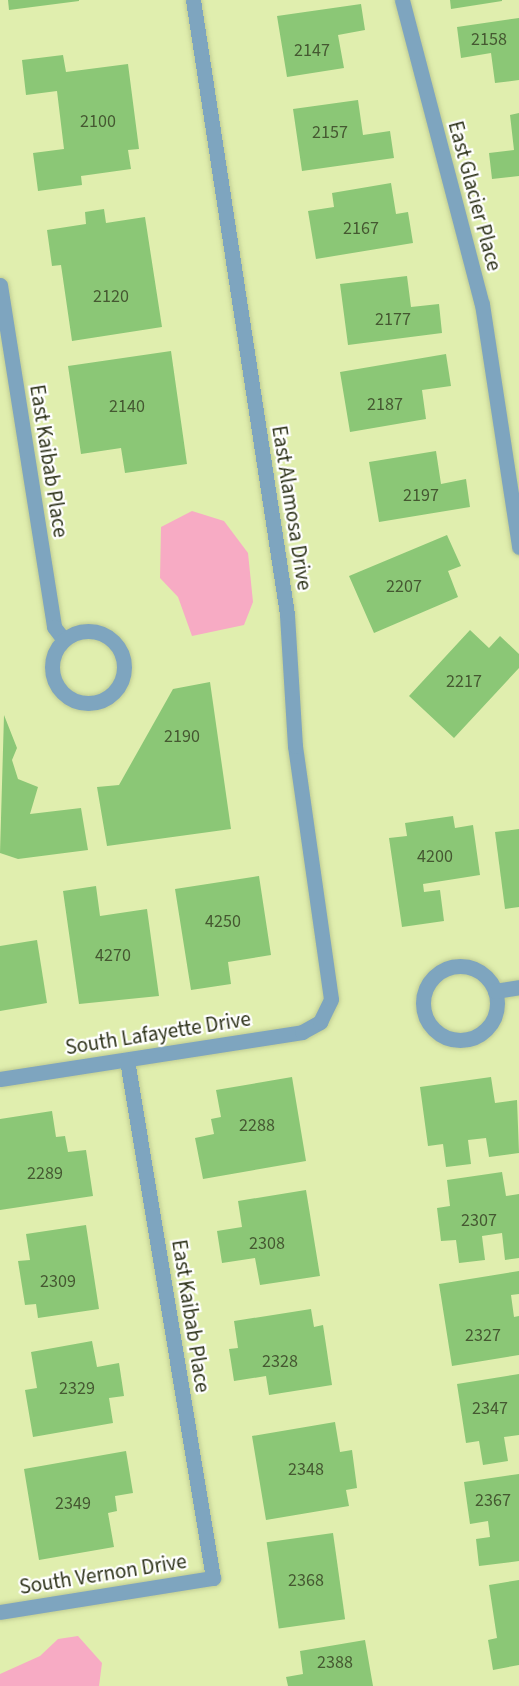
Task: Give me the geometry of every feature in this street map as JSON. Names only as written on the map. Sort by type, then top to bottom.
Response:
[{"type":"street","name":"East Alamosa Drive","points":[[193,0],[287,614],[295,746],[331,999],[320,1022]]},
{"type":"street","name":"East Glacier Place","points":[[402,0],[482,304],[519,547]]},
{"type":"street","name":"East Kaibab Place","points":[[0,285],[54,627],[64,640]]},
{"type":"street","points":[[97,632],[117,646],[123,679],[109,697],[75,702],[58,688],[51,664],[64,640],[97,632]]},
{"type":"street","points":[[452,966],[476,969],[495,991],[492,1021],[474,1037],[444,1036],[425,1013],[432,979],[452,966]]},
{"type":"street","points":[[495,991],[519,987]]},
{"type":"street","name":"South Lafayette Drive","points":[[0,1079],[302,1032],[320,1022]]},
{"type":"street","name":"East Kaibab Place","points":[[127,1060],[213,1578]]},
{"type":"street","name":"South Vernon Drive","points":[[0,1612],[213,1578]]},
{"type":"shaded area","points":[[192,511],[224,521],[248,553],[253,602],[244,625],[192,636],[178,597],[160,578],[161,527]]},
{"type":"shaded area","points":[[78,1636],[102,1663],[99,1686],[0,1686],[0,1674],[40,1656],[58,1639]]},
{"type":"building","points":[[8,0],[79,0],[79,1],[9,10]]},
{"type":"building","points":[[450,0],[502,0],[502,1],[451,9]]},
{"type":"building","points":[[361,4],[365,30],[338,35],[344,68],[287,77],[277,16]]},
{"type":"building","points":[[519,18],[519,80],[495,83],[491,53],[461,58],[457,27]]},
{"type":"building","points":[[63,55],[66,72],[128,64],[139,149],[128,150],[131,169],[81,176],[82,185],[38,191],[33,153],[64,149],[57,91],[26,95],[22,60]]},
{"type":"building","points":[[358,100],[363,135],[390,131],[394,158],[302,171],[293,109]]},
{"type":"building","points":[[519,113],[519,176],[492,179],[489,153],[514,150],[510,115]]},
{"type":"building","points":[[391,183],[396,214],[408,212],[413,243],[316,259],[308,211],[334,207],[332,193]]},
{"type":"building","points":[[104,209],[106,223],[145,217],[162,327],[72,341],[61,265],[52,266],[47,230],[86,224],[85,212]]},
{"type":"building","points":[[407,276],[411,307],[439,304],[442,333],[348,345],[340,284]]},
{"type":"building","points":[[171,351],[187,464],[125,473],[121,448],[81,454],[68,366]]},
{"type":"building","points":[[446,354],[451,386],[422,390],[426,419],[350,432],[340,372]]},
{"type":"building","points":[[436,451],[441,484],[466,479],[470,507],[379,522],[369,462]]},
{"type":"building","points":[[447,535],[461,566],[448,571],[458,597],[374,633],[349,576]]},
{"type":"building","points":[[470,630],[489,648],[500,636],[519,654],[519,668],[454,738],[409,696]]},
{"type":"building","points":[[210,682],[231,829],[107,846],[97,787],[119,785],[173,689]]},
{"type":"building","points":[[4,715],[17,748],[12,760],[18,779],[38,787],[30,814],[81,808],[88,850],[18,859],[0,853]]},
{"type":"building","points":[[453,816],[455,828],[473,825],[480,875],[423,884],[424,892],[440,890],[444,921],[402,927],[389,838],[407,836],[405,823]]},
{"type":"building","points":[[519,829],[519,907],[505,909],[495,832]]},
{"type":"building","points":[[259,876],[271,955],[228,962],[231,984],[191,990],[175,889]]},
{"type":"building","points":[[96,886],[100,916],[147,909],[159,996],[79,1004],[63,891]]},
{"type":"building","points":[[37,940],[47,1003],[0,1011],[0,946]]},
{"type":"building","points":[[292,1077],[306,1161],[203,1179],[195,1138],[214,1134],[211,1119],[221,1117],[216,1090]]},
{"type":"building","points":[[491,1077],[495,1103],[517,1100],[519,1153],[489,1157],[486,1138],[468,1140],[471,1164],[446,1167],[443,1144],[428,1146],[420,1087]]},
{"type":"building","points":[[52,1111],[56,1137],[65,1136],[68,1152],[86,1150],[93,1196],[0,1210],[0,1119]]},
{"type":"building","points":[[502,1172],[506,1196],[519,1194],[519,1258],[505,1260],[502,1233],[482,1236],[485,1260],[459,1263],[456,1240],[441,1241],[437,1208],[450,1206],[447,1180]]},
{"type":"building","points":[[306,1190],[320,1276],[260,1285],[255,1258],[222,1263],[217,1231],[242,1227],[238,1201]]},
{"type":"building","points":[[86,1225],[99,1309],[38,1318],[36,1304],[25,1305],[18,1261],[30,1260],[26,1234]]},
{"type":"building","points":[[519,1271],[519,1294],[511,1295],[514,1317],[519,1316],[519,1355],[452,1366],[439,1284]]},
{"type":"building","points":[[311,1309],[314,1327],[323,1325],[332,1385],[269,1395],[266,1376],[234,1381],[229,1349],[238,1348],[234,1321]]},
{"type":"building","points":[[92,1341],[97,1367],[119,1363],[124,1396],[109,1398],[113,1423],[33,1437],[25,1390],[37,1388],[31,1352]]},
{"type":"building","points":[[519,1374],[519,1435],[504,1437],[508,1461],[483,1465],[479,1441],[466,1443],[457,1384]]},
{"type":"building","points":[[335,1422],[340,1452],[352,1450],[357,1488],[346,1490],[349,1506],[266,1520],[252,1436]]},
{"type":"building","points":[[126,1451],[133,1493],[115,1496],[117,1511],[108,1513],[114,1547],[39,1560],[24,1469]]},
{"type":"building","points":[[519,1474],[519,1561],[479,1566],[476,1539],[490,1537],[488,1521],[470,1524],[464,1482]]},
{"type":"building","points":[[333,1533],[345,1619],[279,1628],[267,1542]]},
{"type":"building","points":[[519,1580],[519,1665],[493,1670],[488,1640],[497,1638],[489,1585]]},
{"type":"building","points":[[365,1640],[373,1686],[288,1686],[286,1677],[303,1674],[300,1651]]}]
